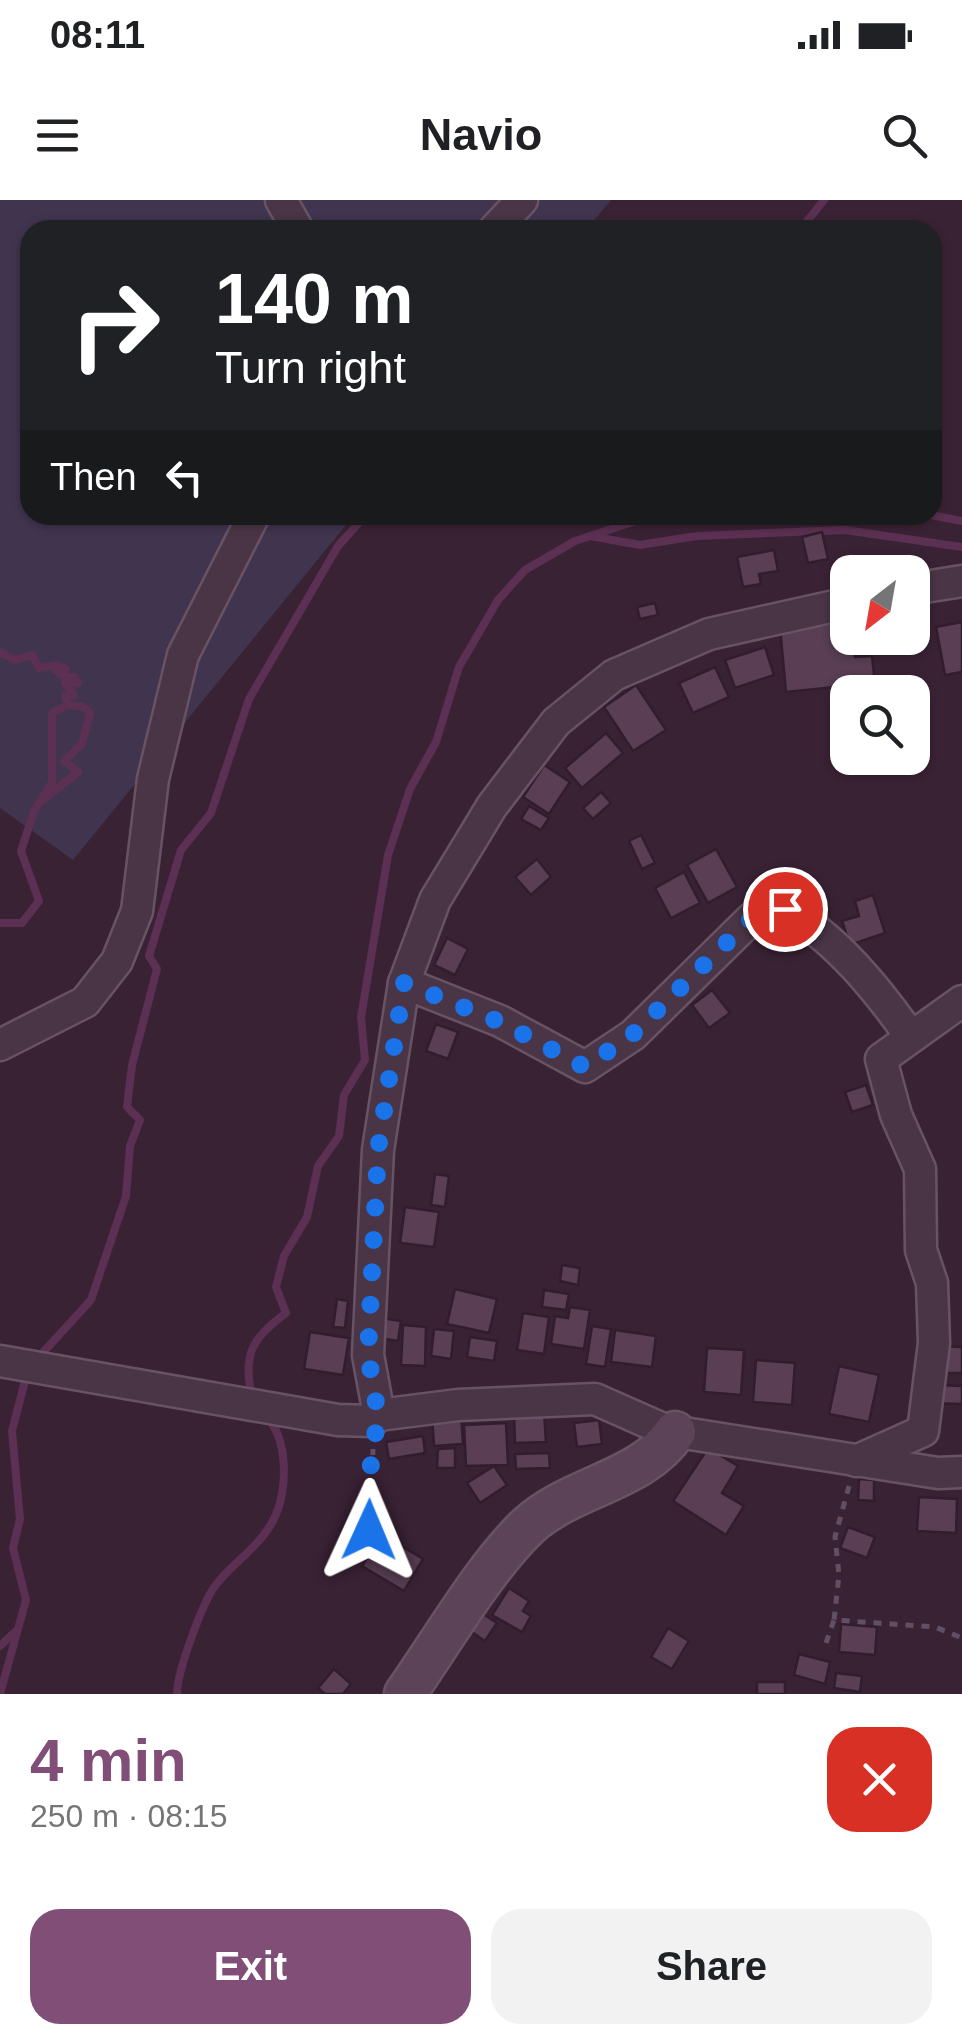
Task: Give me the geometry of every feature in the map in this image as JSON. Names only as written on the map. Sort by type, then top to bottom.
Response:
[{"type":"street","points":[[503,220],[522,200]]},
{"type":"street","points":[[0,1045],[85,1002],[117,961],[136,911],[153,779],[183,655],[249,525]]},
{"type":"street","points":[[930,585],[962,581]]},
{"type":"street","points":[[378,1415],[368,1354],[376,1186],[404,983],[435,900],[492,806],[556,722],[614,676],[709,634],[830,607]]},
{"type":"street","points":[[404,983],[500,1022],[585,1067],[633,1034],[752,918],[785,909],[818,928],[884,1000],[911,1038]]},
{"type":"street","points":[[856,1461],[924,1431],[934,1343],[932,1283],[921,1250],[920,1168],[896,1115],[881,1058],[962,1000]]},
{"type":"street","points":[[0,1360],[338,1420],[372,1421],[378,1415],[458,1405],[595,1398],[675,1432],[856,1461],[962,1472]]},
{"type":"street","points":[[405,1694],[505,1552],[530,1524],[560,1504],[660,1455],[675,1432]]},
{"type":"path","points":[[370,1551],[370,1471],[378,1415]]},
{"type":"path","points":[[826,1642],[834,1620],[839,1575],[835,1537],[856,1461]]},
{"type":"path","points":[[834,1620],[935,1626],[962,1638]]},
{"type":"shaded area","points":[[0,200],[611,200],[594,220],[20,220],[20,525],[346,525],[73,860],[0,808]]},
{"type":"building","points":[[822,532],[828,559],[808,563],[802,537]]},
{"type":"building","points":[[774,550],[778,571],[759,574],[761,584],[743,587],[737,557]]},
{"type":"building","points":[[655,603],[658,615],[640,619],[637,607]]},
{"type":"building","points":[[962,622],[962,672],[945,675],[936,627]]},
{"type":"building","points":[[830,623],[830,655],[872,656],[874,675],[830,675],[830,688],[786,692],[780,627]]},
{"type":"building","points":[[765,647],[774,675],[735,688],[725,660]]},
{"type":"building","points":[[715,667],[729,697],[693,713],[679,683]]},
{"type":"building","points":[[636,685],[666,730],[633,751],[604,707]]},
{"type":"building","points":[[606,733],[623,753],[582,788],[565,768]]},
{"type":"building","points":[[544,765],[570,782],[549,814],[523,797]]},
{"type":"building","points":[[601,792],[611,803],[593,819],[583,808]]},
{"type":"building","points":[[529,806],[549,818],[541,830],[521,819]]},
{"type":"building","points":[[641,835],[655,863],[642,869],[629,841]]},
{"type":"building","points":[[716,849],[737,887],[708,903],[687,865]]},
{"type":"building","points":[[537,859],[551,877],[531,895],[515,877]]},
{"type":"building","points":[[684,872],[700,903],[671,918],[655,888]]},
{"type":"building","points":[[873,895],[885,933],[850,945],[842,921],[859,916],[855,901]]},
{"type":"building","points":[[447,938],[468,949],[455,975],[434,965]]},
{"type":"building","points":[[712,990],[730,1013],[709,1028],[692,1005]]},
{"type":"building","points":[[436,1024],[458,1032],[448,1059],[426,1051]]},
{"type":"building","points":[[866,1085],[873,1105],[852,1112],[845,1092]]},
{"type":"building","points":[[435,1174],[449,1176],[445,1207],[431,1205]]},
{"type":"building","points":[[405,1207],[439,1212],[434,1247],[400,1243]]},
{"type":"building","points":[[562,1265],[580,1268],[578,1285],[560,1281]]},
{"type":"building","points":[[455,1289],[497,1299],[489,1333],[447,1324]]},
{"type":"building","points":[[544,1290],[569,1294],[566,1310],[542,1307]]},
{"type":"building","points":[[337,1299],[348,1301],[345,1328],[333,1327]]},
{"type":"building","points":[[570,1307],[590,1310],[584,1349],[551,1344],[555,1316],[568,1318]]},
{"type":"building","points":[[523,1313],[549,1317],[544,1354],[517,1350]]},
{"type":"building","points":[[381,1318],[401,1321],[398,1341],[378,1338]]},
{"type":"building","points":[[403,1325],[426,1327],[425,1366],[401,1365]]},
{"type":"building","points":[[592,1326],[611,1329],[605,1367],[586,1364]]},
{"type":"building","points":[[434,1329],[454,1331],[451,1359],[431,1356]]},
{"type":"building","points":[[615,1330],[656,1336],[652,1367],[611,1362]]},
{"type":"building","points":[[310,1332],[349,1338],[343,1375],[304,1369]]},
{"type":"building","points":[[470,1337],[497,1341],[494,1361],[467,1357]]},
{"type":"building","points":[[935,1346],[962,1347],[962,1373],[935,1373]]},
{"type":"building","points":[[707,1348],[744,1350],[741,1395],[704,1392]]},
{"type":"building","points":[[756,1360],[795,1363],[792,1405],[753,1402]]},
{"type":"building","points":[[839,1366],[879,1375],[869,1422],[829,1414]]},
{"type":"building","points":[[934,1385],[962,1386],[962,1404],[933,1403]]},
{"type":"building","points":[[544,1413],[546,1442],[515,1443],[514,1415]]},
{"type":"building","points":[[461,1414],[463,1444],[434,1446],[432,1415]]},
{"type":"building","points":[[599,1420],[602,1444],[577,1447],[574,1423]]},
{"type":"building","points":[[506,1423],[508,1465],[466,1466],[464,1425]]},
{"type":"building","points":[[423,1436],[425,1453],[389,1459],[386,1442]]},
{"type":"building","points":[[455,1448],[455,1468],[437,1468],[438,1449]]},
{"type":"building","points":[[708,1448],[738,1466],[722,1493],[744,1506],[726,1535],[673,1501]]},
{"type":"building","points":[[549,1453],[550,1468],[516,1469],[515,1454]]},
{"type":"building","points":[[494,1466],[507,1485],[480,1503],[467,1483]]},
{"type":"building","points":[[859,1479],[874,1480],[874,1501],[858,1500]]},
{"type":"building","points":[[919,1497],[957,1499],[956,1533],[917,1531]]},
{"type":"building","points":[[848,1527],[875,1537],[867,1558],[840,1548]]},
{"type":"building","points":[[382,1534],[423,1559],[404,1591],[362,1566]]},
{"type":"building","points":[[509,1588],[529,1601],[523,1611],[531,1616],[522,1632],[492,1615]]},
{"type":"building","points":[[474,1608],[497,1623],[485,1641],[463,1626]]},
{"type":"building","points":[[841,1624],[877,1627],[875,1655],[839,1652]]},
{"type":"building","points":[[668,1628],[689,1641],[672,1669],[651,1657]]},
{"type":"building","points":[[799,1654],[830,1662],[825,1684],[794,1675]]},
{"type":"building","points":[[334,1669],[351,1684],[343,1694],[325,1694],[318,1688]]},
{"type":"building","points":[[836,1673],[862,1676],[860,1692],[834,1688]]},
{"type":"building","points":[[757,1682],[785,1682],[785,1694],[757,1694]]},
{"type":"waterway","points":[[808,220],[824,200]]},
{"type":"waterway","points":[[942,517],[962,521]]},
{"type":"waterway","points":[[38,1358],[91,1300],[126,1196],[130,1146],[140,1120],[127,1107],[132,1065],[157,969],[149,956],[181,850],[211,813],[249,699],[338,546],[357,525]]},
{"type":"waterway","points":[[252,1397],[248,1369],[253,1348],[265,1330],[286,1313],[276,1287],[284,1256],[307,1217],[318,1166],[339,1136],[344,1095],[365,1060],[361,1017],[388,855],[410,789],[436,742],[459,667],[498,600],[525,570],[575,541],[624,525]]},
{"type":"waterway","points":[[590,536],[640,545],[697,536],[845,530],[962,547]]},
{"type":"waterway","points":[[0,652],[15,660],[32,655],[39,668],[58,665],[66,669],[56,671],[64,677],[75,677],[78,683],[65,683],[74,695],[65,696],[68,705],[52,713],[52,782],[34,811],[21,851],[39,901],[22,923],[0,923]]},
{"type":"waterway","points":[[44,799],[78,772],[64,761],[82,744],[90,713],[84,707],[68,705]]},
{"type":"waterway","points":[[0,1694],[26,1600],[13,1548],[20,1519],[12,1431],[27,1373]]},
{"type":"waterway","points":[[177,1694],[186,1655],[210,1595],[221,1578],[262,1537],[280,1504],[283,1458],[269,1419]]},
{"type":"waterway","points":[[0,1646],[15,1632]]},
{"type":"route","points":[[369,1530],[370,1471],[378,1415],[368,1354],[378,1150],[404,983],[500,1022],[585,1067],[633,1034],[752,918],[785,909]]}]
